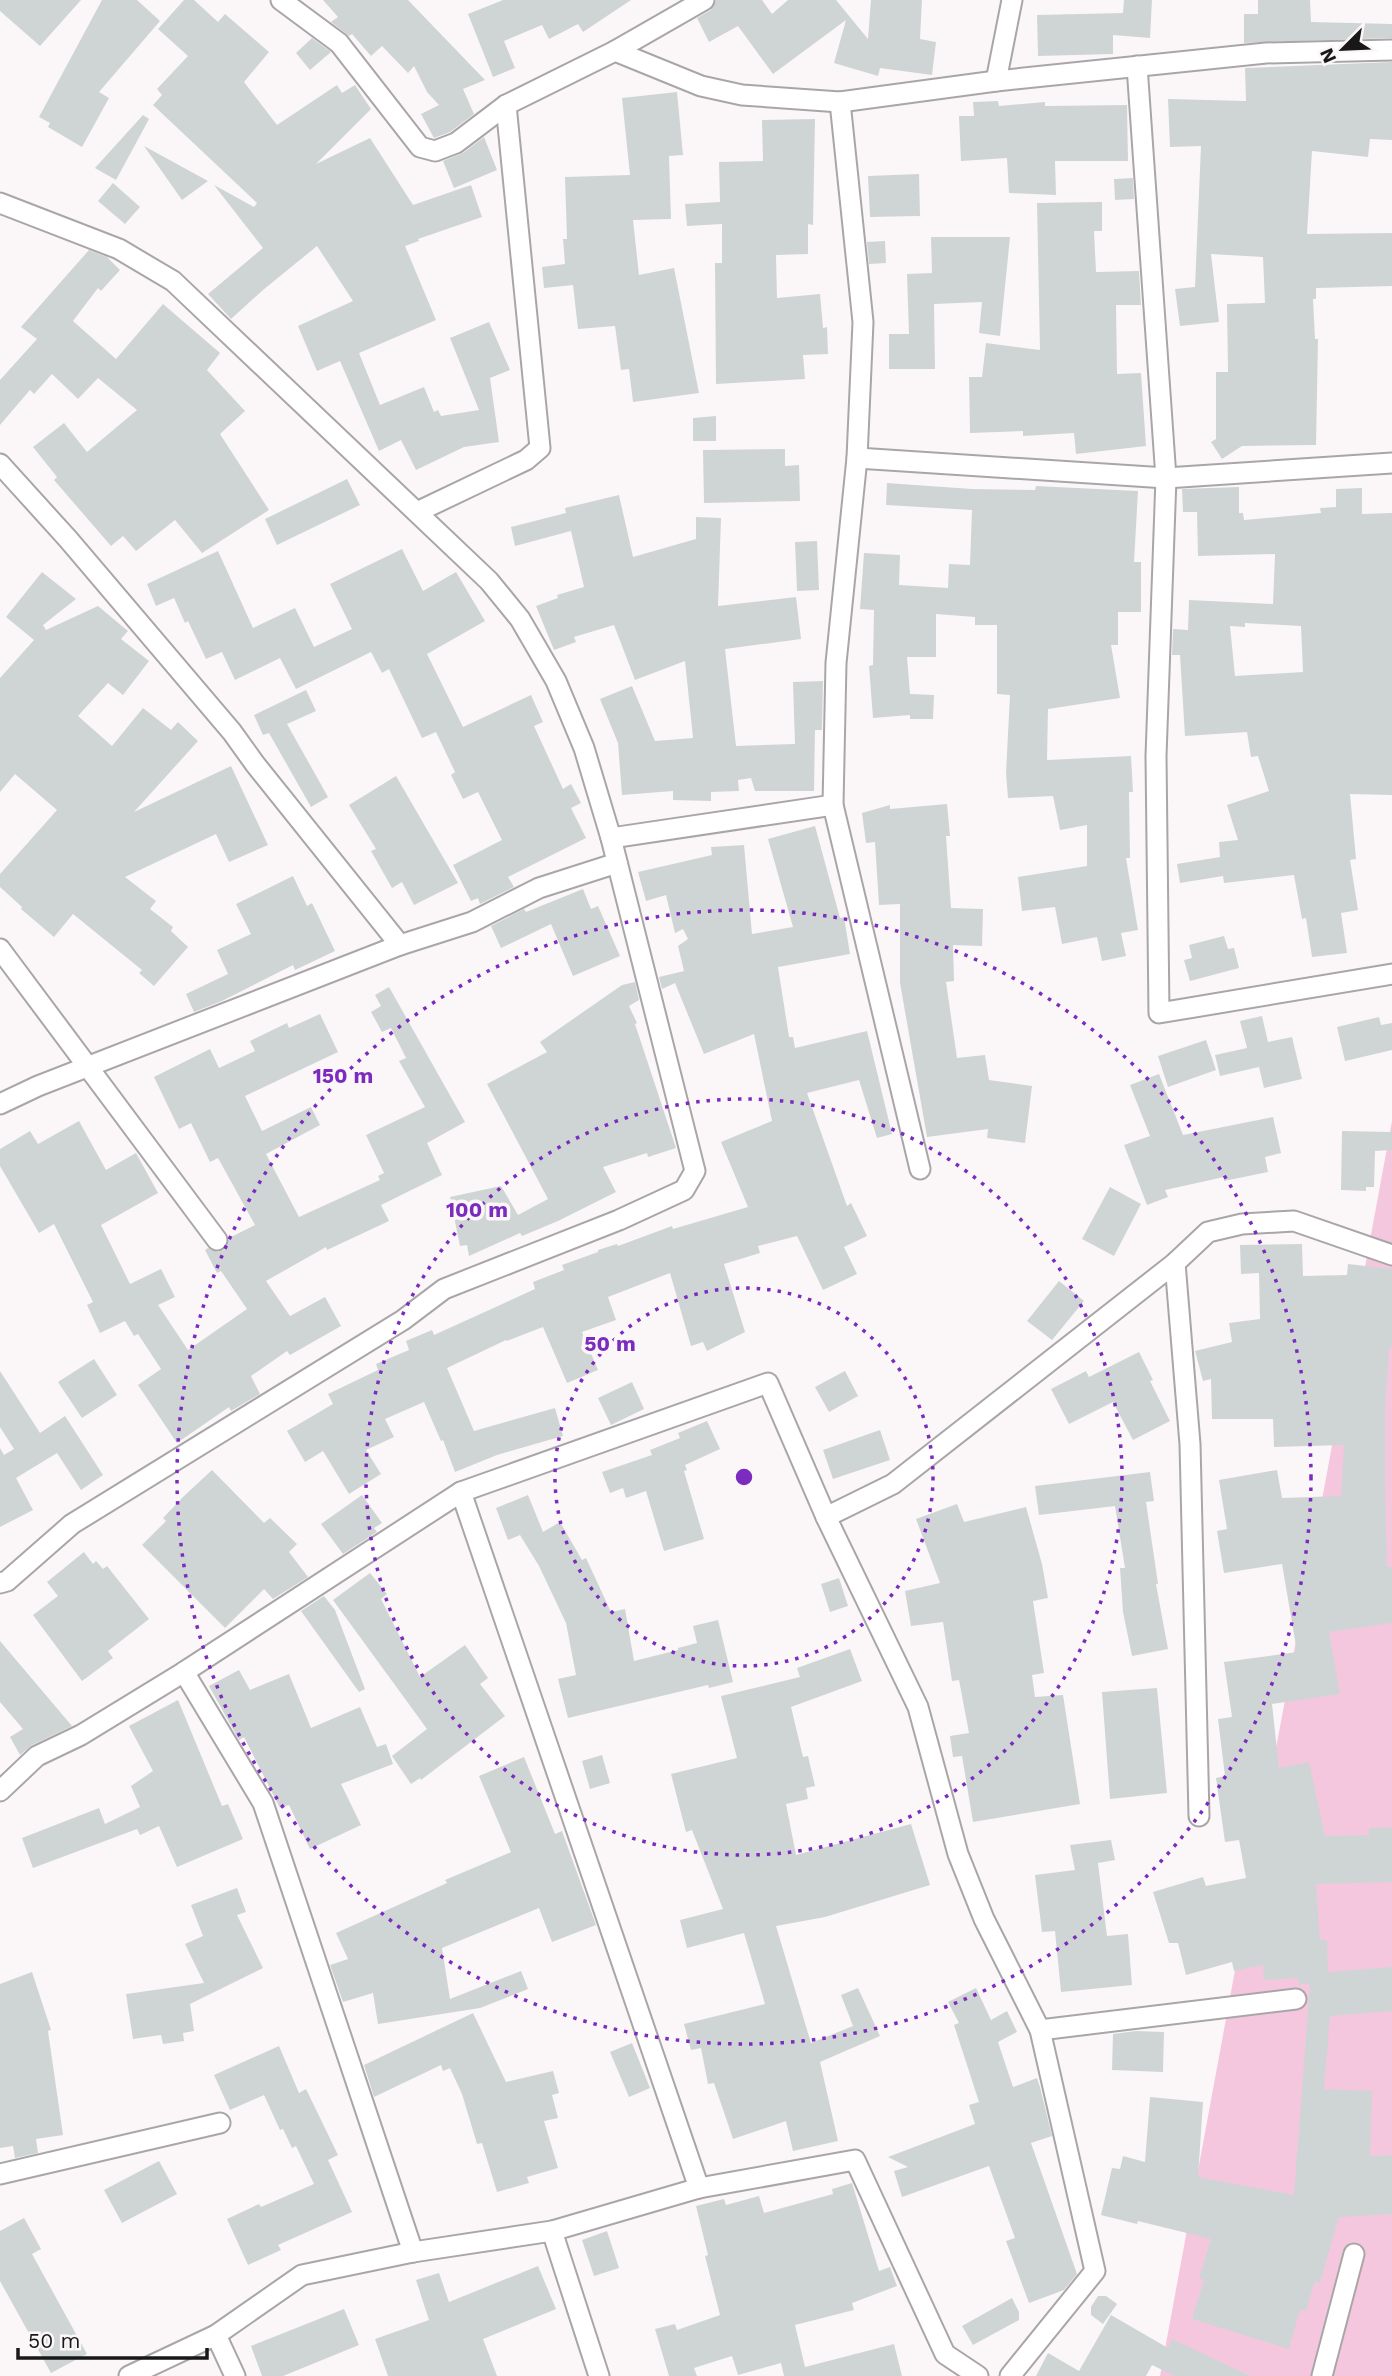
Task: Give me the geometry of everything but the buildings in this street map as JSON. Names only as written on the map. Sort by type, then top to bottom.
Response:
[{"type":"street","points":[[285,1],[339,43],[420,147],[435,151],[456,144],[506,105],[615,51],[704,0]]},
{"type":"street","points":[[996,81],[1012,0]]},
{"type":"street","points":[[615,51],[701,86],[742,96],[840,102],[996,81],[1266,53],[1392,50]]},
{"type":"street","points":[[1138,66],[1166,478],[1156,757],[1159,1013],[1392,974]]},
{"type":"street","points":[[840,102],[863,322],[857,458],[836,663],[833,806],[920,1169]]},
{"type":"street","points":[[417,512],[526,460],[540,448],[506,105]]},
{"type":"street","points":[[0,203],[119,249],[173,281],[489,581],[520,619],[556,681],[584,748],[611,838],[695,1171],[684,1190],[619,1220],[444,1289],[403,1320],[72,1524],[7,1581],[0,1583]]},
{"type":"street","points":[[857,458],[1166,478],[1392,463]]},
{"type":"street","points":[[0,464],[68,539],[232,732],[400,945]]},
{"type":"street","points":[[611,838],[833,806]]},
{"type":"street","points":[[0,1104],[38,1086],[400,945],[472,922],[539,888],[617,863]]},
{"type":"street","points":[[0,949],[216,1241]]},
{"type":"street","points":[[826,1517],[893,1484],[1175,1263],[1208,1233],[1242,1224],[1294,1221],[1392,1255]]},
{"type":"street","points":[[1175,1263],[1190,1444],[1199,1816]]},
{"type":"street","points":[[0,1791],[37,1756],[81,1735],[184,1672],[461,1492],[768,1383],[826,1517],[918,1707],[958,1854],[984,1919],[1040,2030],[1095,2271],[1010,2376]]},
{"type":"street","points":[[461,1492],[699,2188]]},
{"type":"street","points":[[184,1672],[263,1803],[413,2252]]},
{"type":"street","points":[[1040,2030],[1296,1998]]},
{"type":"street","points":[[0,2174],[220,2123]]},
{"type":"street","points":[[129,2376],[216,2335],[302,2275],[413,2252],[552,2231],[699,2188],[855,2160],[945,2354],[978,2376]]},
{"type":"street","points":[[552,2231],[599,2376]]},
{"type":"street","points":[[1322,2376],[1354,2254]]},
{"type":"street","points":[[216,2335],[235,2376]]},
{"type":"shaded area","points":[[1392,1121],[1392,2376],[1160,2376]]}]
